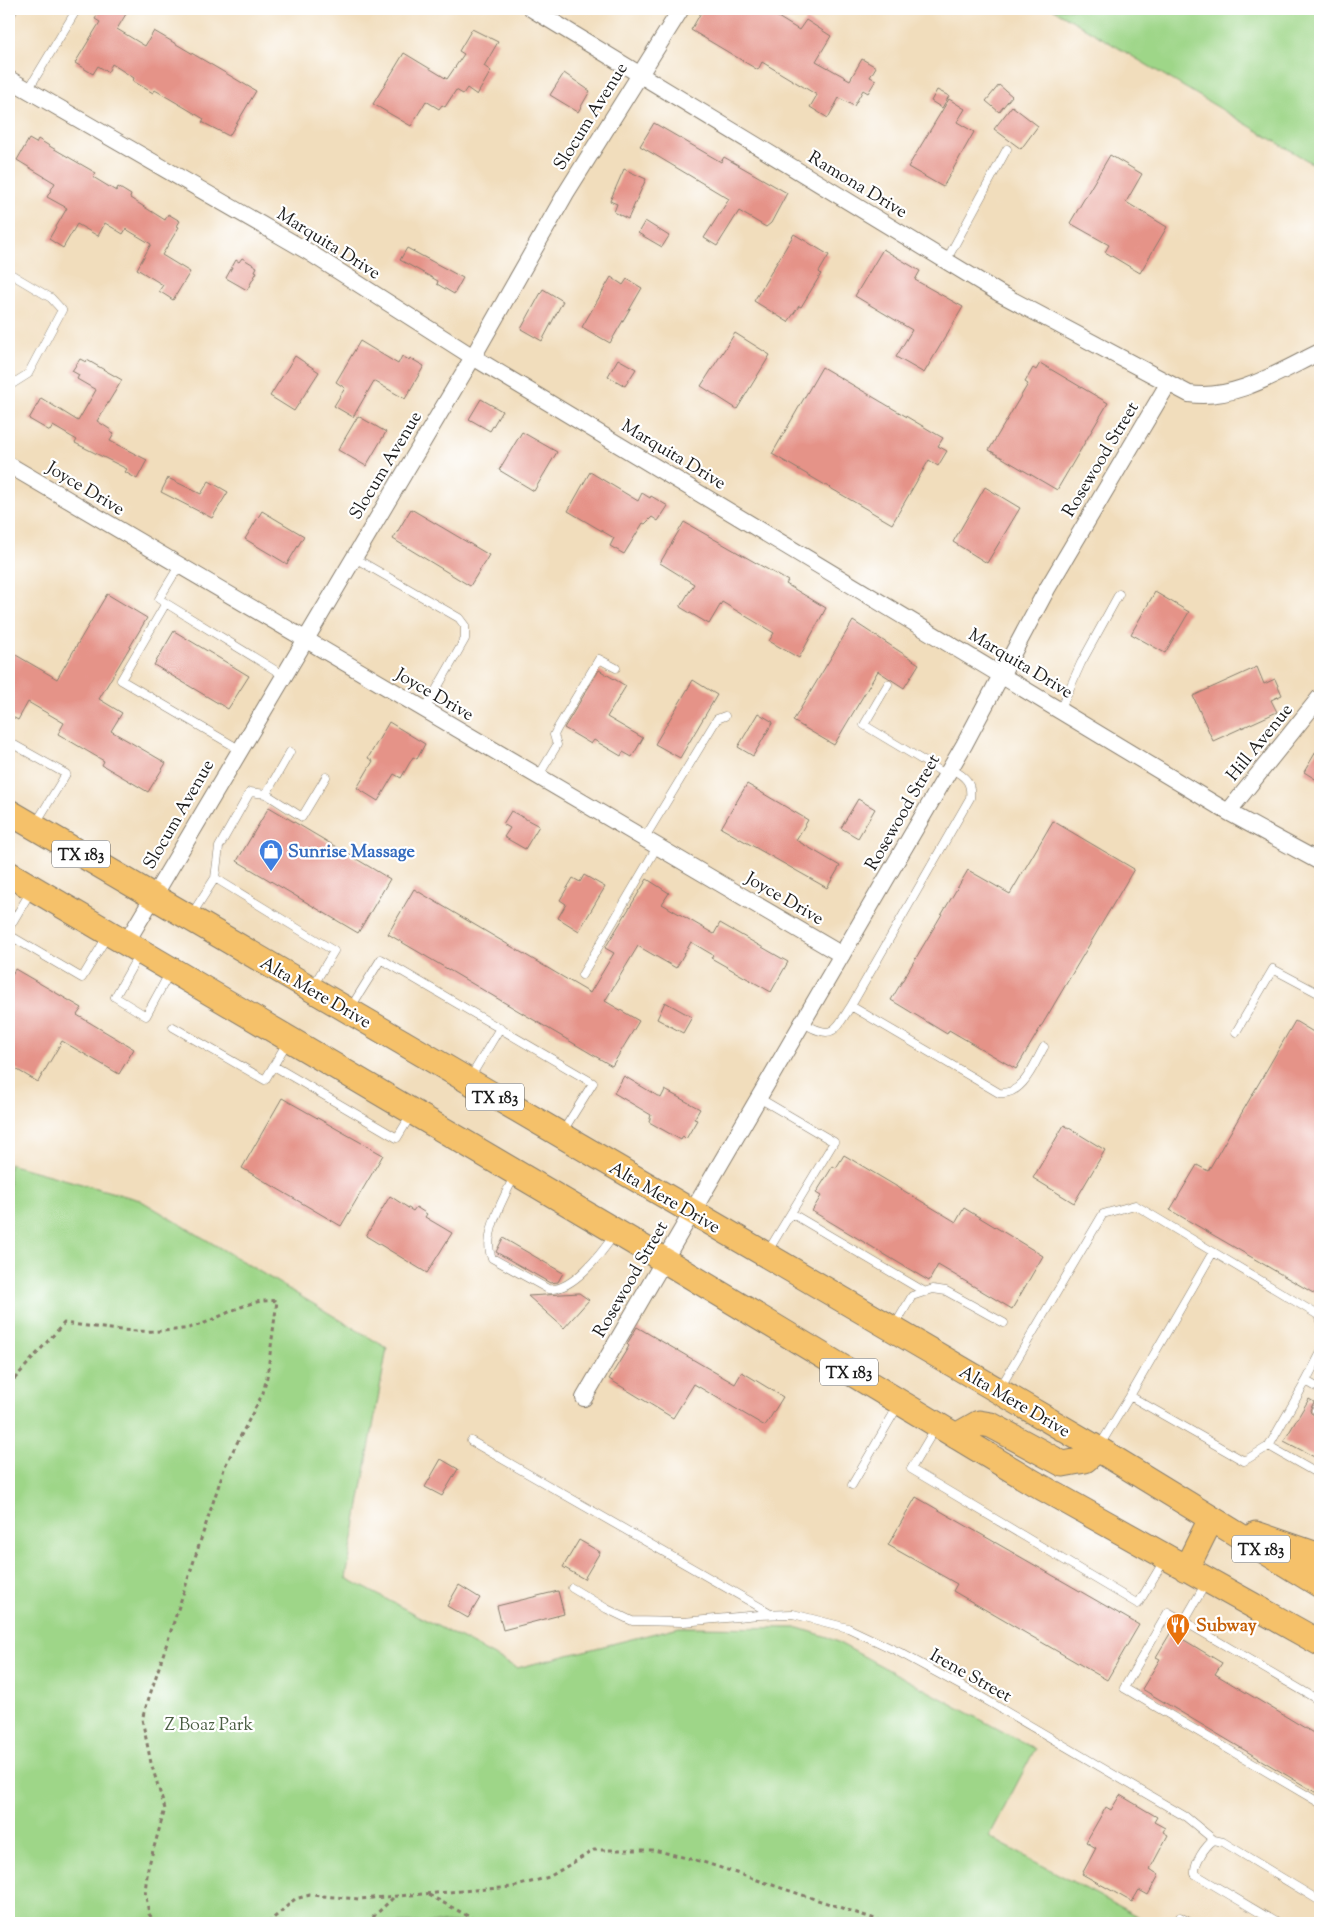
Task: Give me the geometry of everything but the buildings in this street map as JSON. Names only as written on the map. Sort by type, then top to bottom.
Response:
[{"type":"main road","name":"Alta Mere Drive","points":[[9,812],[1098,1449],[1320,1585]]},
{"type":"main road","name":"TX 183","points":[[16,882],[125,943],[664,1260],[947,1430],[1207,1581],[1320,1643]]},
{"type":"main road","points":[[947,1430],[968,1428],[979,1423],[991,1425],[1063,1464],[1085,1460],[1098,1449]]},
{"type":"main road","points":[[1176,1563],[1211,1519],[1320,1556]]},
{"type":"street","name":"Ramona Drive","points":[[532,9],[999,293],[1168,384]]},
{"type":"street","name":"Slocum Avenue","points":[[125,943],[473,357],[566,193],[681,9]]},
{"type":"street","name":"Marquita Drive","points":[[9,78],[307,251],[473,357],[1228,812],[1320,862]]},
{"type":"street","points":[[1168,384],[1189,394],[1204,396],[1243,388],[1320,352]]},
{"type":"street","name":"Rosewood Street","points":[[584,1398],[949,772],[1047,589],[1168,384]]},
{"type":"street","name":"Joyce Drive","points":[[9,465],[842,955]]},
{"type":"street","name":"Hill Avenue","points":[[1228,812],[1320,697]]},
{"type":"lane","points":[[9,18],[14,9]]},
{"type":"lane","points":[[28,90],[78,9]]},
{"type":"lane","points":[[946,261],[1007,149]]},
{"type":"lane","points":[[9,273],[51,298],[62,310],[28,374],[9,386]]},
{"type":"lane","points":[[353,557],[459,618],[465,626],[465,639],[424,710]]},
{"type":"lane","points":[[178,566],[159,599],[283,675]]},
{"type":"lane","points":[[1060,710],[1081,663],[1119,594]]},
{"type":"lane","points":[[166,603],[121,680],[240,749]]},
{"type":"lane","points":[[538,777],[557,745],[554,735],[557,729],[599,659],[616,668]]},
{"type":"lane","points":[[803,1023],[820,1033],[827,1033],[836,1028],[851,1006],[970,798],[971,789],[968,781],[962,774],[949,772],[864,725],[888,684]]},
{"type":"lane","points":[[582,975],[717,719],[726,716]]},
{"type":"lane","points":[[9,742],[66,774],[34,827]]},
{"type":"lane","points":[[266,794],[290,752]]},
{"type":"lane","points":[[190,918],[215,878],[219,847],[250,792],[266,794],[302,816],[326,777]]},
{"type":"lane","points":[[215,878],[334,951],[311,989]]},
{"type":"lane","points":[[9,928],[16,882]]},
{"type":"lane","points":[[9,934],[82,978],[125,943]]},
{"type":"lane","points":[[125,943],[115,998],[146,1016],[171,970]]},
{"type":"lane","points":[[348,1011],[381,959],[500,1028],[592,1082],[560,1135]]},
{"type":"lane","points":[[1236,1032],[1273,969],[1320,994]]},
{"type":"lane","points":[[851,1006],[999,1093],[1015,1092],[1044,1047]]},
{"type":"lane","points":[[173,1027],[265,1080],[289,1040]]},
{"type":"lane","points":[[468,1081],[500,1028]]},
{"type":"lane","points":[[274,1066],[397,1138],[412,1112]]},
{"type":"lane","points":[[759,1098],[834,1142],[766,1255]]},
{"type":"lane","points":[[516,1173],[495,1219],[488,1251],[492,1258],[548,1289],[555,1290],[581,1274],[602,1252],[616,1232]]},
{"type":"lane","points":[[998,1392],[1103,1214],[1135,1205],[1318,1315],[1320,1321]]},
{"type":"lane","points":[[791,1213],[925,1292]]},
{"type":"lane","points":[[1098,1449],[1213,1252]]},
{"type":"lane","points":[[893,1329],[912,1296],[933,1289],[946,1291],[1004,1323]]},
{"type":"lane","points":[[1130,1396],[1244,1461],[1269,1446],[1320,1354]]},
{"type":"lane","points":[[1306,1381],[1320,1389]]},
{"type":"lane","points":[[852,1485],[900,1402]]},
{"type":"lane","points":[[947,1430],[911,1469],[1138,1604],[1176,1563]]},
{"type":"lane","points":[[471,1441],[773,1615]]},
{"type":"lane","points":[[1269,1446],[1320,1475]]},
{"type":"lane","points":[[1288,1457],[1293,1449]]},
{"type":"lane","points":[[1305,1466],[1309,1458]]},
{"type":"lane","points":[[1184,1621],[1207,1581]]},
{"type":"lane","name":"Irene Street","points":[[572,1588],[607,1609],[632,1621],[683,1622],[793,1614],[848,1628],[899,1652],[1186,1817],[1214,1840],[1222,1842],[1320,1901]]},
{"type":"lane","points":[[1320,1701],[1168,1612],[1124,1688],[1320,1803]]},
{"type":"lane","points":[[1214,1840],[1208,1844],[1194,1869],[1195,1874],[1277,1923]]},
{"type":"lane","points":[[1180,1917],[1192,1923]]},
{"type":"path","points":[[9,1385],[64,1323],[129,1332],[184,1329],[262,1299],[276,1301],[267,1378],[262,1393],[225,1466],[142,1719],[151,1763],[165,1809],[148,1868],[145,1891],[149,1914],[156,1923]]},
{"type":"path","points":[[268,1923],[295,1899],[310,1895],[359,1899],[513,1887],[549,1877],[594,1850],[654,1850],[703,1862],[887,1923]]},
{"type":"path","points":[[429,1894],[481,1923]]},
{"type":"path","points":[[367,1923],[395,1897]]},
{"type":"green space","points":[[1053,9],[1320,9],[1320,168]]},
{"type":"green space","name":"Z Boaz Park","points":[[9,1164],[140,1200],[387,1348],[346,1578],[517,1668],[679,1627],[799,1628],[828,1637],[1035,1749],[989,1837],[1150,1923],[9,1923]]},
{"type":"place","name":"Sunrise Massage","points":[[271,872]]},
{"type":"place","name":"Subway","points":[[1178,1646]]}]
